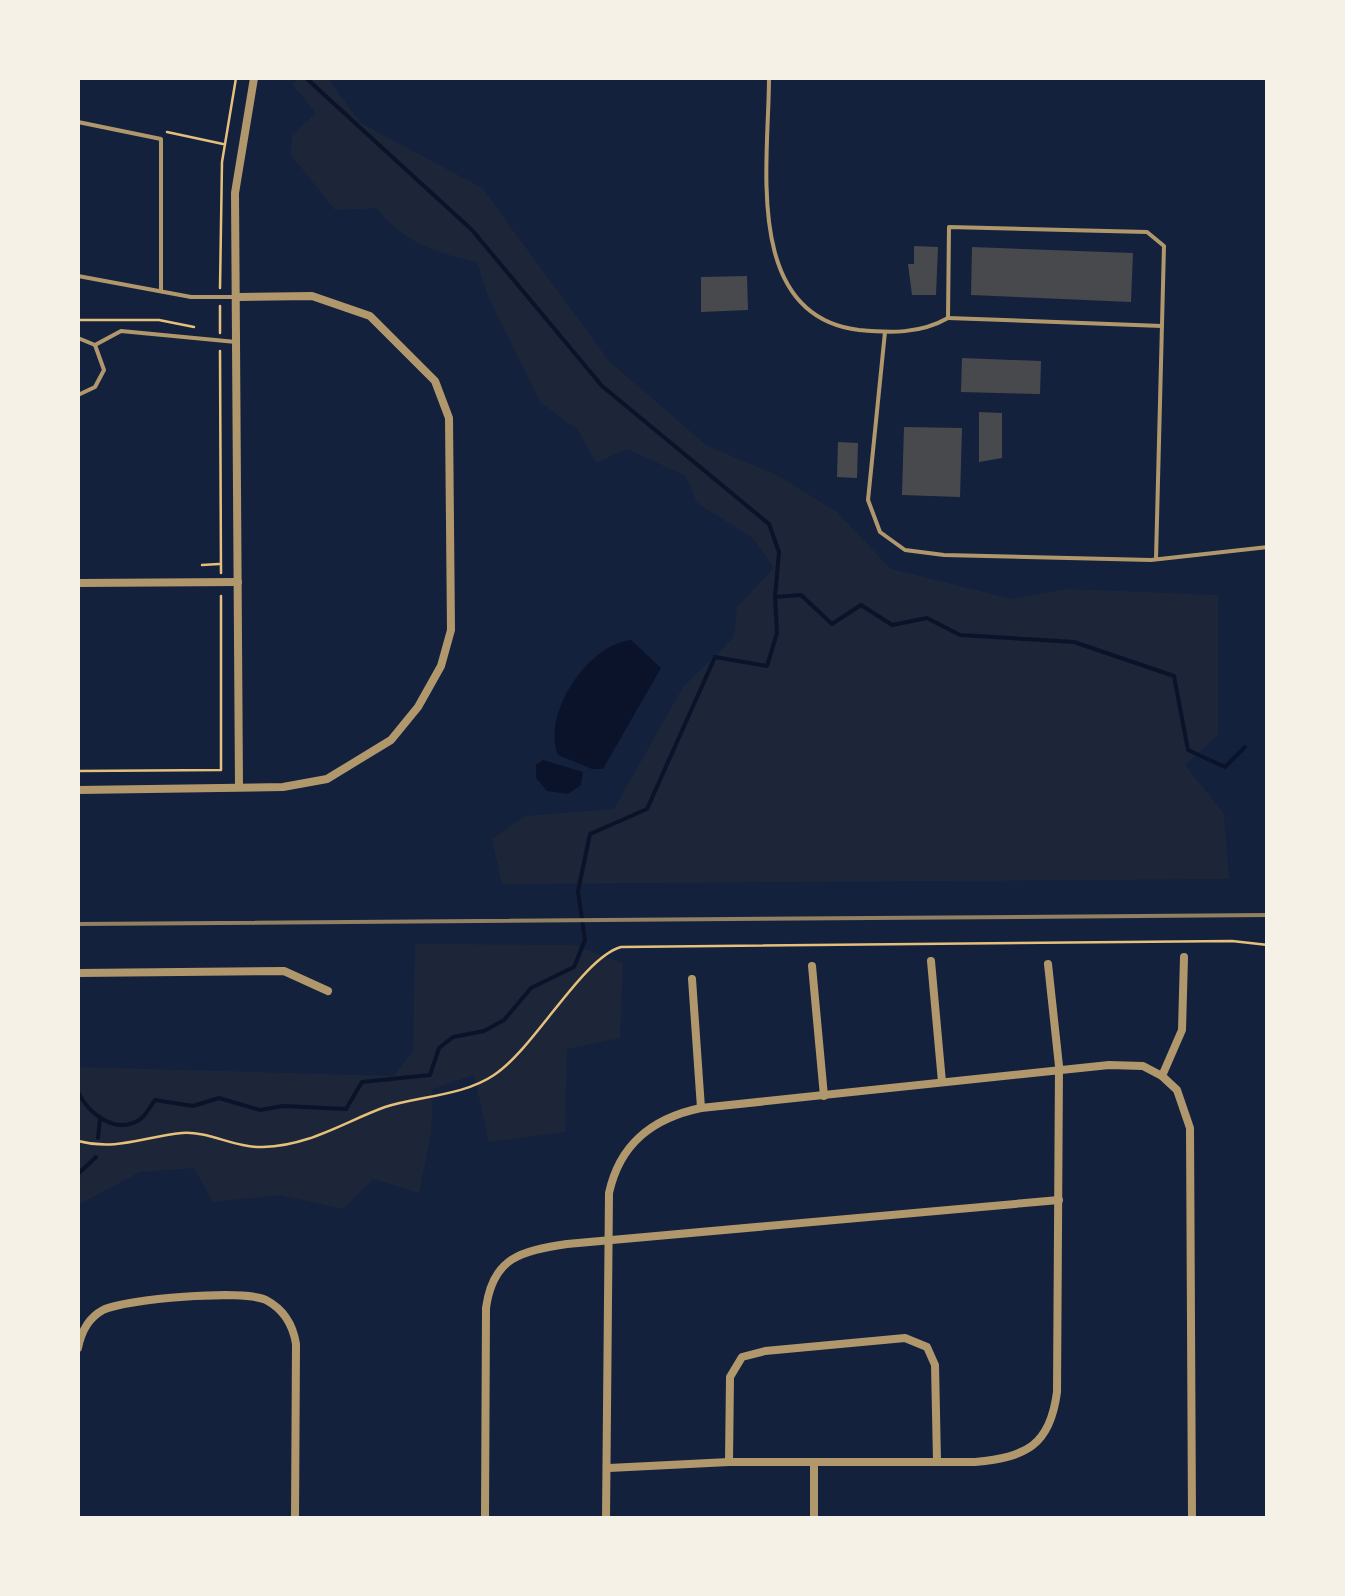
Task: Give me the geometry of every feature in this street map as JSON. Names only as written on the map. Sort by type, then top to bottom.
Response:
[{"type":"street","points":[[239,787],[235,193],[254,78]]},
{"type":"street","points":[[78,790],[284,787],[327,779],[390,740],[418,707],[433,680],[450,630],[448,418],[435,381],[370,316],[312,296],[238,297]]},
{"type":"street","points":[[78,582],[238,582]]},
{"type":"street","points":[[1162,1076],[1182,1030],[1184,958]]},
{"type":"street","points":[[932,961],[942,1082]]},
{"type":"street","points":[[608,1468],[729,1462],[1004,1459],[1026,1451],[1050,1424],[1058,1392],[1059,1200],[1058,1071],[1048,964]]},
{"type":"street","points":[[812,966],[824,1096]]},
{"type":"street","points":[[78,973],[284,971],[328,990]]},
{"type":"street","points":[[692,979],[701,1108]]},
{"type":"street","points":[[606,1518],[609,1192],[624,1154],[646,1129],[670,1116],[701,1108],[1128,1064],[1162,1076],[1177,1090],[1190,1128],[1192,1518]]},
{"type":"street","points":[[485,1518],[489,1286],[499,1270],[525,1252],[1059,1200]]},
{"type":"street","points":[[78,1348],[93,1318],[122,1304],[242,1295],[276,1307],[291,1326],[296,1344],[295,1518]]},
{"type":"street","points":[[729,1462],[730,1377],[742,1357],[765,1351],[905,1338],[927,1347],[935,1365],[936,1461]]},
{"type":"street","points":[[814,1464],[814,1518]]},
{"type":"lane","points":[[769,78],[770,225],[784,282],[800,303],[819,316],[847,328],[884,332],[929,329],[948,318],[1162,326]]},
{"type":"lane","points":[[78,122],[161,139],[161,292]]},
{"type":"lane","points":[[948,318],[949,227],[1147,232],[1164,246],[1156,559]]},
{"type":"lane","points":[[78,276],[161,292],[220,299],[238,297]]},
{"type":"lane","points":[[95,345],[121,331],[238,342]]},
{"type":"lane","points":[[884,332],[868,500],[880,532],[906,550],[1156,559],[1268,547]]},
{"type":"lane","points":[[78,338],[95,345],[104,361],[100,380],[78,395]]},
{"type":"path","points":[[78,771],[222,770],[220,190],[236,78]]},
{"type":"path","points":[[78,320],[159,320],[195,328]]},
{"type":"path","points":[[209,330],[220,331]]},
{"type":"path","points":[[202,564],[221,564]]},
{"type":"path","points":[[78,1141],[120,1147],[194,1134],[226,1143],[284,1146],[311,1140],[384,1108],[464,1088],[494,1076],[534,1037],[602,957],[621,947],[1232,941],[1268,944]]},
{"type":"shaded area","points":[[301,78],[327,78],[361,123],[482,188],[609,361],[706,445],[779,476],[837,512],[891,569],[1011,599],[1067,589],[1218,595],[1218,735],[1185,765],[1224,814],[1229,879],[502,884],[492,839],[525,816],[614,809],[683,687],[734,637],[737,607],[774,568],[753,538],[697,503],[686,476],[627,449],[596,463],[578,430],[540,402],[488,296],[477,262],[448,255],[409,238],[377,208],[335,210],[291,155],[292,135],[316,113],[292,84]]},
{"type":"shaded area","points":[[631,640],[661,668],[603,769],[592,769],[558,755],[556,720],[572,683],[599,654]]},
{"type":"shaded area","points":[[543,760],[583,772],[581,785],[568,794],[547,791],[536,778],[536,765]]},
{"type":"shaded area","points":[[415,944],[573,945],[623,963],[620,1038],[567,1049],[565,1132],[489,1142],[474,1075],[433,1089],[431,1135],[419,1193],[373,1179],[343,1209],[280,1195],[213,1202],[194,1168],[140,1172],[78,1205],[78,1067],[394,1076],[413,1051]]},
{"type":"building","points":[[914,246],[938,247],[936,295],[912,295],[908,264],[914,264]]},
{"type":"building","points":[[972,247],[1133,253],[1131,302],[971,295]]},
{"type":"building","points":[[747,276],[748,310],[701,312],[701,277]]},
{"type":"building","points":[[962,358],[1041,361],[1040,394],[961,392]]},
{"type":"building","points":[[979,412],[1002,413],[1002,458],[979,462]]},
{"type":"building","points":[[904,427],[962,428],[960,497],[902,495]]},
{"type":"building","points":[[838,442],[858,443],[857,478],[837,477]]},
{"type":"waterway","points":[[306,78],[472,230],[602,386],[769,524],[779,552],[775,597]]},
{"type":"waterway","points":[[78,1092],[95,1114],[121,1125],[141,1118],[155,1100],[193,1106],[219,1098],[260,1110],[283,1106],[346,1109],[362,1082],[430,1075],[439,1048],[453,1037],[484,1031],[504,1020],[531,988],[574,967],[585,940],[578,891],[590,834],[647,809],[715,657],[767,666],[777,633],[775,597],[801,595],[832,624],[861,605],[892,625],[927,618],[960,635],[1074,642],[1174,676],[1188,750],[1225,767],[1245,747]]},
{"type":"waterway","points":[[98,1138],[100,1119]]},
{"type":"waterway","points":[[78,1174],[96,1157]]},
{"type":"railway","points":[[78,924],[1268,915]]}]
